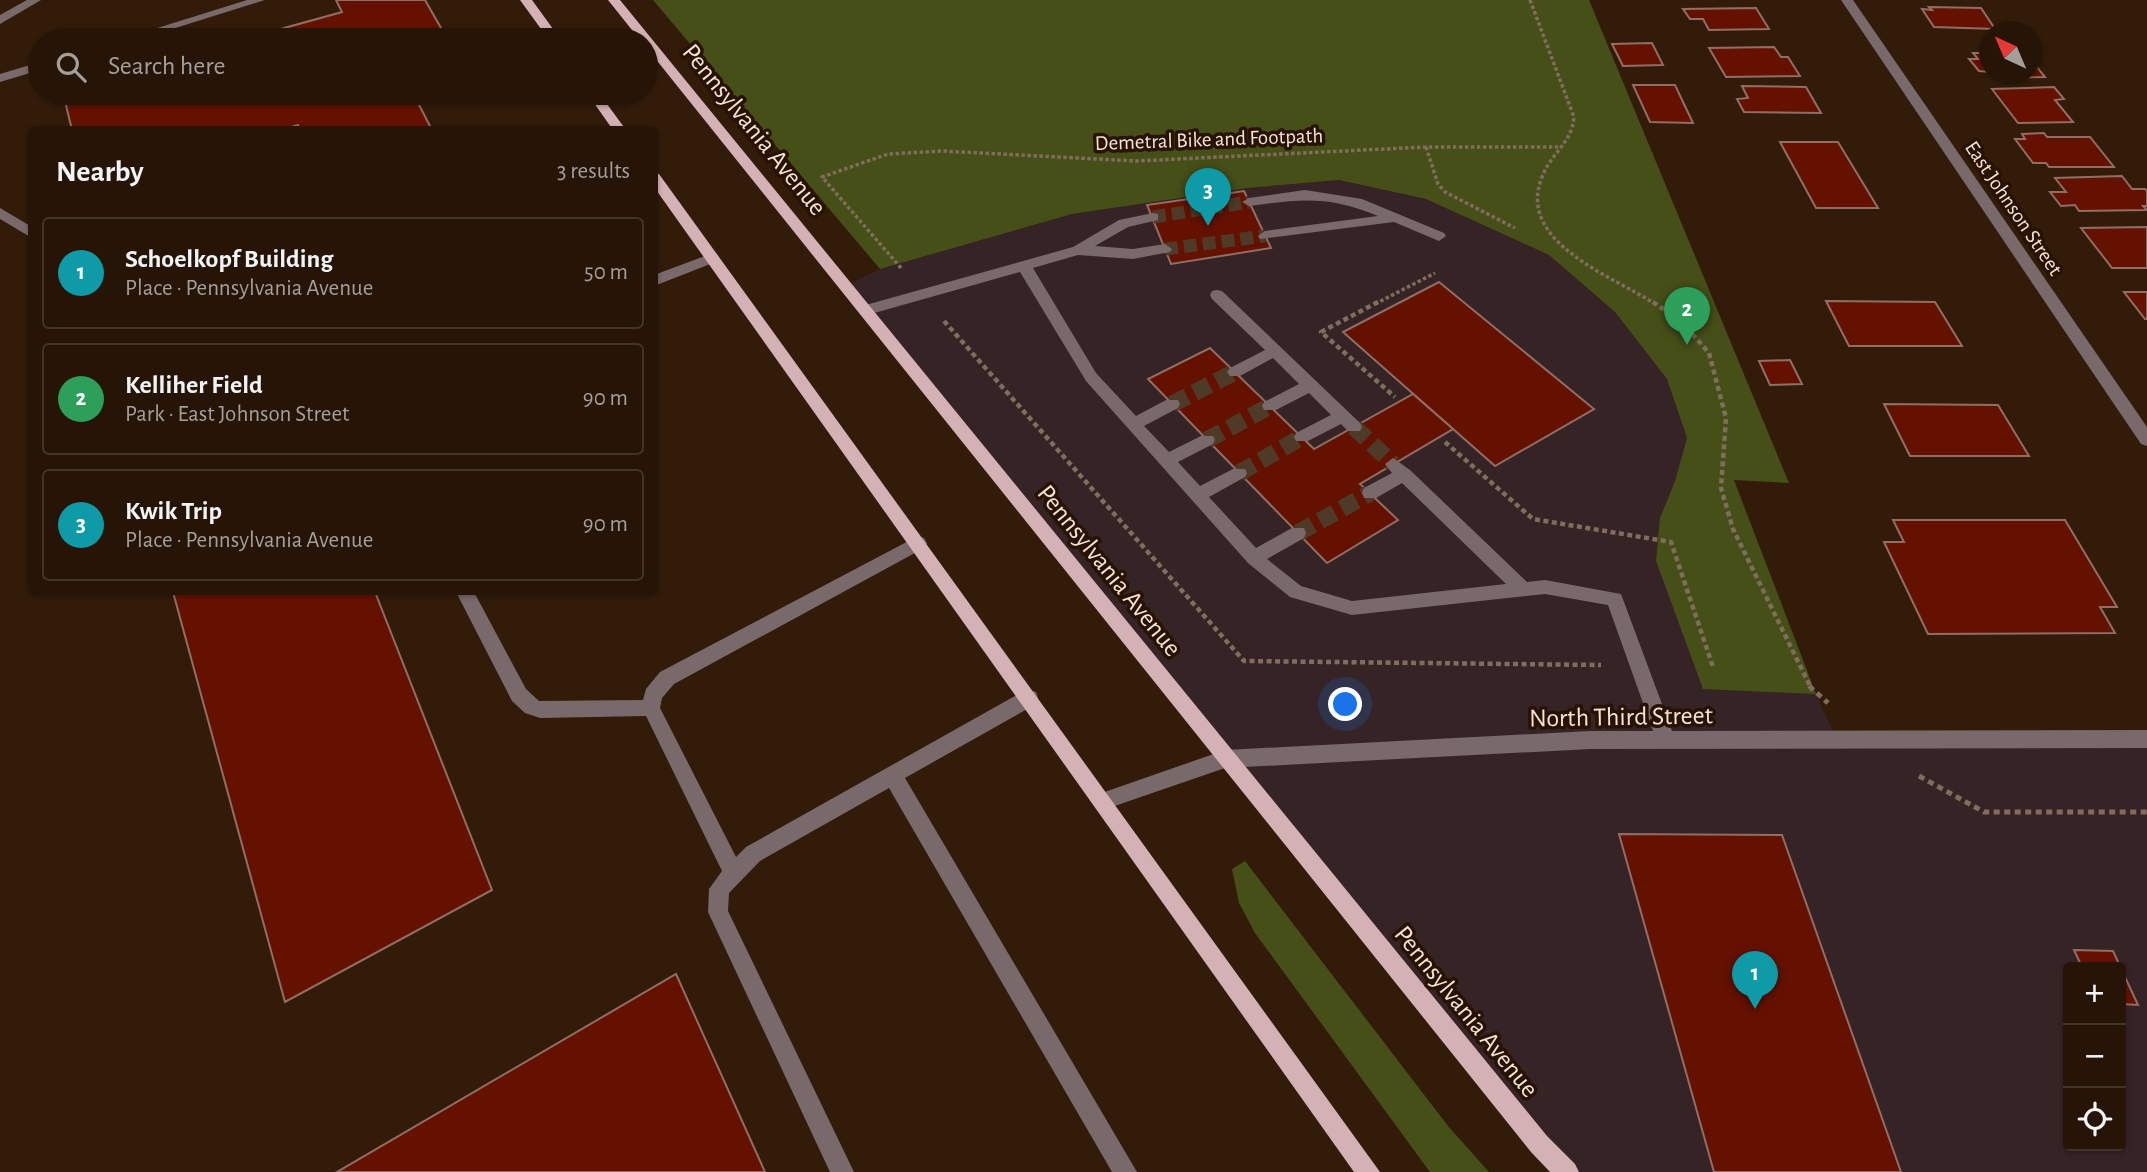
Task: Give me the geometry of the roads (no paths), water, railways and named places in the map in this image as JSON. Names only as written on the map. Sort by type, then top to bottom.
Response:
[{"type":"main road","points":[[526,0],[546,28]]},
{"type":"main road","name":"Pennsylvania Avenue","points":[[614,0],[637,28]]},
{"type":"main road","name":"Pennsylvania Avenue","points":[[658,54],[867,310],[1225,759],[1539,1143],[1567,1172]]},
{"type":"main road","points":[[602,105],[617,126]]},
{"type":"main road","points":[[658,182],[1368,1172]]},
{"type":"street","points":[[0,20],[35,0]]},
{"type":"street","points":[[165,28],[259,0]]},
{"type":"street","name":"East Johnson Street","points":[[1847,0],[2147,440]]},
{"type":"street","points":[[0,78],[28,69]]},
{"type":"street","points":[[1249,202],[1305,194],[1357,202],[1439,236]]},
{"type":"street","points":[[0,212],[28,231]]},
{"type":"street","points":[[867,310],[1078,250],[1124,223],[1153,217]]},
{"type":"street","points":[[1265,236],[1397,218]]},
{"type":"street","points":[[1078,250],[1133,254],[1165,249]]},
{"type":"street","points":[[658,279],[713,258]]},
{"type":"street","points":[[1024,266],[1091,377],[1254,558],[1296,592],[1352,608],[1545,587],[1615,599],[1666,740]]},
{"type":"street","points":[[1216,295],[1348,421],[1302,437]]},
{"type":"street","points":[[1235,372],[1275,351]]},
{"type":"street","points":[[1270,406],[1310,385]]},
{"type":"street","points":[[1134,424],[1172,404]]},
{"type":"street","points":[[1168,460],[1206,440]]},
{"type":"street","points":[[1370,493],[1398,469],[1524,590]]},
{"type":"street","points":[[1198,495],[1238,473]]},
{"type":"street","points":[[1254,558],[1298,533]]},
{"type":"street","points":[[733,872],[651,708],[653,695],[667,678],[918,543]]},
{"type":"street","points":[[467,595],[519,695],[532,707],[540,710],[651,708]]},
{"type":"street","points":[[842,1172],[718,912],[719,889],[752,854],[1029,698]]},
{"type":"street","name":"North Third Street","points":[[1103,801],[1225,759],[1590,740],[2147,739]]},
{"type":"street","points":[[892,775],[1125,1172]]},
{"type":"tunnel","points":[[1153,217],[1249,202]]},
{"type":"tunnel","points":[[1165,249],[1265,236]]},
{"type":"tunnel","points":[[1172,404],[1235,372]]},
{"type":"tunnel","points":[[1207,440],[1270,406]]},
{"type":"tunnel","points":[[1354,427],[1393,464]]},
{"type":"tunnel","points":[[1239,473],[1302,437]]},
{"type":"tunnel","points":[[1298,533],[1370,493]]},
{"type":"place","name":"Kwik Trip","points":[[1208,226]]},
{"type":"place","name":"Kelliher Field","points":[[1687,345]]},
{"type":"place","name":"Schoelkopf Building","points":[[1755,1009]]}]
